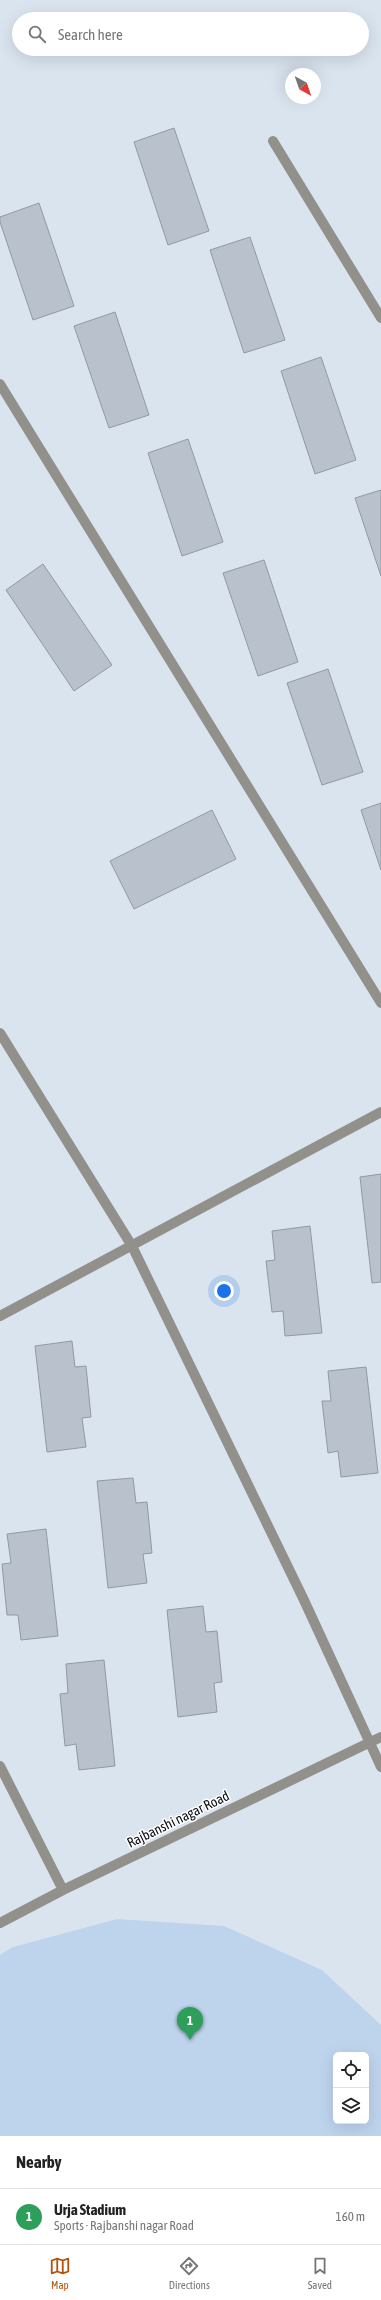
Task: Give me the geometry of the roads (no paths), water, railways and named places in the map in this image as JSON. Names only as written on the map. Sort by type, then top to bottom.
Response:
[{"type":"street","points":[[273,141],[381,318]]},
{"type":"street","points":[[0,384],[381,1003]]},
{"type":"street","points":[[0,1033],[132,1246],[303,1598],[381,1767]]},
{"type":"street","points":[[0,1316],[381,1112]]},
{"type":"street","name":"Rajbanshi nagar Road","points":[[0,1923],[63,1890],[381,1737]]},
{"type":"street","points":[[0,1766],[63,1890]]},
{"type":"place","name":"Urja Stadium","points":[[190,2040]]}]
